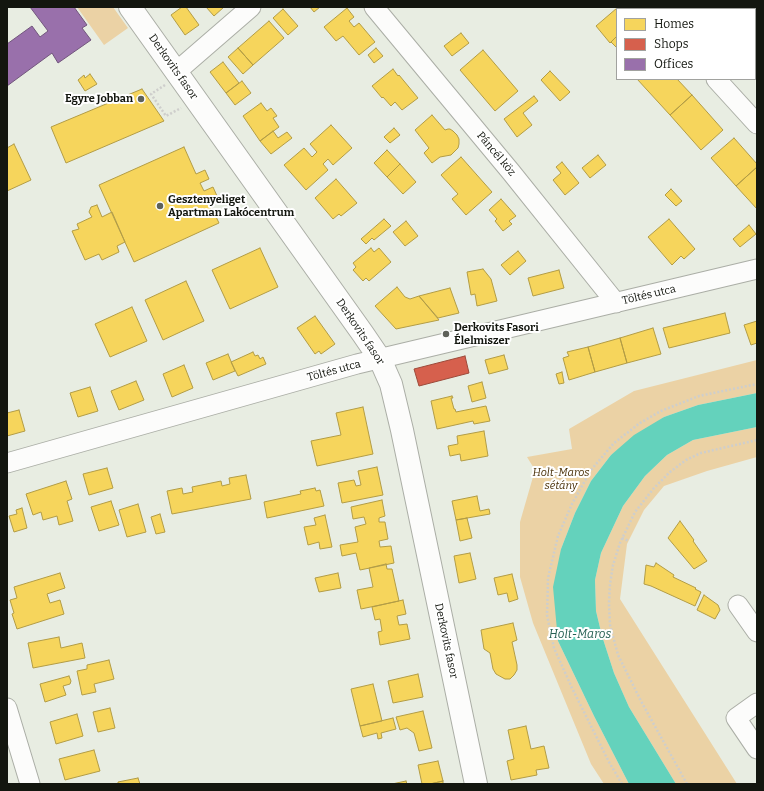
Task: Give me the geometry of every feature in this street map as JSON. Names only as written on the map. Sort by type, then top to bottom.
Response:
[{"type":"street","name":"Derkovits fasor","points":[[130,7],[380,359],[391,384],[476,784]]},
{"type":"street","points":[[178,75],[251,7]]},
{"type":"street","name":"Páncél köz","points":[[374,7],[511,172],[616,303]]},
{"type":"street","points":[[717,80],[757,124]]},
{"type":"street","name":"Töltés utca","points":[[7,463],[350,366],[757,269]]},
{"type":"street","points":[[738,605],[757,632]]},
{"type":"street","points":[[757,703],[736,718],[757,749]]},
{"type":"street","points":[[7,708],[30,784]]},
{"type":"path","points":[[178,75],[150,94],[166,116],[195,99]]},
{"type":"path","points":[[622,784],[606,756],[572,688],[554,648],[547,615],[548,578],[558,536],[572,504],[591,470],[614,443],[640,423],[661,411],[699,396],[757,384]]},
{"type":"path","points":[[688,784],[641,700],[618,655],[610,625],[609,604],[613,564],[622,538],[635,512],[654,488],[670,472],[686,460],[701,454],[757,440]]},
{"type":"path","points":[[622,538],[629,541]]},
{"type":"green space","points":[[77,7],[113,7],[128,28],[104,45]]},
{"type":"green space","name":"Holt-Maros sétány","points":[[757,360],[757,393],[698,405],[664,417],[611,455],[591,481],[575,513],[561,549],[558,641],[629,784],[604,784],[591,764],[533,623],[520,577],[520,522],[535,470],[527,457],[572,449],[569,429],[634,391]]},
{"type":"green space","points":[[757,427],[757,457],[707,471],[664,486],[644,510],[627,544],[620,599],[737,784],[676,784],[629,707],[614,673],[602,636],[596,611],[595,580],[601,553],[623,506],[645,476],[667,455],[693,440]]},
{"type":"water","name":"Holt-Maros","points":[[757,393],[757,427],[693,440],[667,455],[645,476],[623,506],[601,553],[595,580],[596,611],[602,636],[614,673],[629,707],[676,784],[629,784],[558,641],[553,587],[561,549],[575,513],[591,481],[611,455],[634,435],[664,417],[698,405]]},
{"type":"building: Homes","points":[[182,7],[186,7],[199,25],[185,35],[171,15]]},
{"type":"building: Homes","points":[[206,7],[224,7],[214,16]]},
{"type":"building: Homes","points":[[310,7],[320,7],[314,12]]},
{"type":"building: Homes","points":[[745,7],[757,7],[756,8]]},
{"type":"building: Homes","points":[[347,8],[354,17],[349,21],[354,27],[359,23],[375,42],[359,55],[343,36],[336,41],[324,27]]},
{"type":"building: Homes","points":[[283,9],[298,26],[288,35],[273,18]]},
{"type":"building: Homes","points":[[616,9],[616,37],[610,43],[596,26]]},
{"type":"building: Homes","points":[[269,21],[284,38],[253,65],[238,48]]},
{"type":"building: Homes","points":[[461,33],[469,43],[452,56],[444,46]]},
{"type":"building: Homes","points":[[616,37],[616,47],[611,42]]},
{"type":"building: Homes","points":[[238,48],[253,65],[243,74],[228,57]]},
{"type":"building: Homes","points":[[376,48],[383,56],[374,63],[368,55]]},
{"type":"building: Homes","points":[[756,49],[757,50],[756,65]]},
{"type":"building: Homes","points":[[483,50],[518,91],[495,111],[460,70]]},
{"type":"building: Homes","points":[[223,62],[239,83],[226,93],[210,72]]},
{"type":"building: Homes","points":[[393,69],[418,98],[402,110],[395,102],[391,106],[372,86]]},
{"type":"building: Homes","points":[[550,71],[570,92],[560,101],[541,80]]},
{"type":"building: Homes","points":[[90,74],[97,84],[85,91],[78,80],[84,75],[85,78]]},
{"type":"building: Homes","points":[[638,80],[678,80],[692,95],[670,115]]},
{"type":"building: Homes","points":[[242,81],[251,93],[235,105],[226,93]]},
{"type":"building: Homes","points":[[142,89],[164,121],[66,163],[51,127]]},
{"type":"building: Homes","points":[[692,95],[723,130],[701,150],[670,115]]},
{"type":"building: Homes","points":[[534,96],[538,101],[523,113],[532,125],[517,137],[504,119]]},
{"type":"building: Homes","points":[[261,103],[267,111],[271,108],[277,116],[273,118],[279,127],[260,141],[243,116]]},
{"type":"building: Homes","points":[[432,115],[445,130],[450,129],[457,135],[459,144],[458,148],[451,155],[440,157],[432,163],[424,153],[429,148],[415,130]]},
{"type":"building: Homes","points":[[331,125],[352,148],[333,165],[328,159],[323,164],[328,170],[306,190],[284,165],[304,148],[312,157],[317,152],[310,144]]},
{"type":"building: Homes","points":[[394,128],[400,135],[390,143],[384,137]]},
{"type":"building: Homes","points":[[273,131],[278,138],[287,132],[292,138],[271,154],[260,141]]},
{"type":"building: Homes","points":[[734,138],[757,164],[757,167],[736,186],[711,158]]},
{"type":"building: Homes","points":[[14,144],[31,180],[7,191],[7,148]]},
{"type":"building: Homes","name":"Gesztenyeliget Apartman Lakócentrum","points":[[184,147],[196,174],[205,170],[209,179],[200,183],[204,191],[213,187],[217,196],[208,200],[219,223],[134,262],[99,185]]},
{"type":"building: Homes","points":[[387,150],[400,164],[387,177],[374,163]]},
{"type":"building: Homes","points":[[598,155],[606,165],[590,178],[582,168]]},
{"type":"building: Homes","points":[[461,157],[492,192],[466,215],[452,199],[458,194],[441,175]]},
{"type":"building: Homes","points":[[562,162],[579,183],[565,195],[553,180],[561,173],[556,167]]},
{"type":"building: Homes","points":[[400,164],[416,182],[403,194],[387,177]]},
{"type":"building: Homes","points":[[757,167],[757,209],[736,186]]},
{"type":"building: Homes","points":[[336,179],[357,203],[341,216],[339,214],[333,219],[315,198]]},
{"type":"building: Homes","points":[[671,189],[682,201],[676,206],[665,195]]},
{"type":"building: Homes","points":[[501,199],[516,216],[509,221],[512,224],[503,231],[495,221],[497,219],[489,210]]},
{"type":"building: Homes","points":[[97,205],[102,217],[112,212],[125,242],[117,246],[119,252],[102,260],[99,254],[85,260],[72,231],[79,229],[77,224],[92,217],[89,212],[91,207]]},
{"type":"building: Homes","points":[[384,219],[391,226],[374,240],[372,238],[366,244],[361,239]]},
{"type":"building: Homes","points":[[669,219],[695,249],[684,259],[681,256],[672,265],[648,237]]},
{"type":"building: Homes","points":[[406,221],[418,236],[405,246],[393,232]]},
{"type":"building: Homes","points":[[749,225],[756,234],[740,247],[733,239]]},
{"type":"building: Homes","points":[[260,248],[278,287],[230,309],[212,270]]},
{"type":"building: Homes","points":[[371,248],[374,252],[379,248],[391,262],[369,281],[366,278],[363,281],[353,270],[356,267],[353,263]]},
{"type":"building: Homes","points":[[518,251],[526,261],[510,275],[501,265]]},
{"type":"building: Homes","points":[[483,269],[491,279],[497,301],[477,306],[475,294],[471,295],[467,272]]},
{"type":"building: Homes","points":[[559,270],[564,288],[533,296],[528,278]]},
{"type":"building: Homes","points":[[186,281],[204,321],[163,340],[145,300]]},
{"type":"building: Homes","points":[[397,287],[405,297],[410,299],[419,296],[439,320],[396,329],[375,306]]},
{"type":"building: Homes","points":[[450,288],[459,313],[438,318],[419,296]]},
{"type":"building: Homes","points":[[132,307],[147,341],[110,357],[95,324]]},
{"type":"building: Homes","points":[[725,313],[730,333],[669,348],[663,328]]},
{"type":"building: Homes","points":[[315,316],[335,344],[321,354],[319,351],[315,354],[297,328]]},
{"type":"building: Homes","points":[[757,321],[757,343],[751,345],[744,325]]},
{"type":"building: Homes","points":[[653,328],[661,354],[627,363],[620,338]]},
{"type":"building: Homes","points":[[620,338],[627,363],[595,372],[588,347]]},
{"type":"building: Homes","points":[[588,347],[595,372],[569,380],[563,358],[569,356],[567,352]]},
{"type":"building: Homes","points":[[253,352],[255,356],[258,355],[260,359],[263,357],[266,364],[238,376],[231,362]]},
{"type":"building: Homes","points":[[228,354],[235,371],[213,380],[206,363]]},
{"type":"building: Homes","points":[[504,355],[508,369],[489,374],[485,360]]},
{"type":"building: Homes","points":[[184,365],[193,388],[172,397],[163,374]]},
{"type":"building: Homes","points":[[562,372],[564,383],[559,384],[556,374]]},
{"type":"building: Homes","points":[[136,381],[144,400],[119,410],[111,391]]},
{"type":"building: Homes","points":[[482,382],[486,398],[472,402],[468,386]]},
{"type":"building: Homes","points":[[90,387],[98,411],[78,417],[70,393]]},
{"type":"building: Homes","points":[[452,396],[453,398],[451,398],[456,412],[486,406],[490,421],[474,424],[473,421],[437,429],[431,401]]},
{"type":"building: Homes","points":[[363,407],[373,454],[317,466],[311,441],[341,435],[336,413]]},
{"type":"building: Homes","points":[[19,410],[25,431],[7,436],[7,413]]},
{"type":"building: Homes","points":[[484,431],[488,456],[461,461],[460,454],[450,456],[448,446],[458,444],[457,436]]},
{"type":"building: Homes","points":[[377,467],[383,495],[342,503],[338,483],[354,480],[356,486],[361,485],[358,471]]},
{"type":"building: Homes","points":[[107,468],[113,488],[89,495],[83,474]]},
{"type":"building: Homes","points":[[246,475],[251,499],[172,514],[167,491],[182,488],[183,494],[193,492],[192,487],[221,481],[222,486],[230,484],[229,478]]},
{"type":"building: Homes","points":[[66,481],[72,499],[67,501],[73,521],[59,525],[57,516],[43,520],[41,512],[33,515],[26,494]]},
{"type":"building: Homes","points":[[315,488],[316,491],[320,490],[324,506],[267,518],[264,502],[301,494],[300,491]]},
{"type":"building: Homes","points":[[477,496],[480,511],[489,509],[490,514],[456,520],[452,501]]},
{"type":"building: Homes","points":[[382,500],[385,516],[379,518],[379,522],[385,522],[388,539],[379,541],[380,547],[391,546],[394,563],[360,570],[356,553],[342,556],[340,545],[358,542],[355,527],[366,524],[364,517],[353,519],[351,507]]},
{"type":"building: Homes","points":[[111,501],[119,525],[99,531],[91,507]]},
{"type":"building: Homes","points":[[138,504],[146,532],[127,537],[119,510]]},
{"type":"building: Homes","points":[[22,508],[27,528],[14,532],[9,516],[17,514],[16,510]]},
{"type":"building: Homes","points":[[160,514],[165,532],[156,534],[151,517]]},
{"type":"building: Homes","points":[[325,515],[332,547],[320,549],[319,542],[308,545],[304,527],[316,525],[314,518]]},
{"type":"building: Homes","points":[[467,518],[472,538],[460,541],[456,520]]},
{"type":"building: Homes","points":[[680,521],[707,561],[694,569],[668,538]]},
{"type":"building: Homes","points":[[470,553],[476,579],[459,583],[454,556]]},
{"type":"building: Homes","points":[[656,563],[674,575],[673,577],[701,592],[695,606],[644,584],[646,565],[654,567]]},
{"type":"building: Homes","points":[[386,564],[387,569],[392,569],[399,601],[361,609],[357,590],[373,587],[369,568]]},
{"type":"building: Homes","points":[[60,573],[65,588],[47,594],[50,603],[60,600],[64,614],[17,629],[12,614],[14,613],[10,600],[17,598],[14,587]]},
{"type":"building: Homes","points":[[338,573],[341,588],[319,592],[315,578]]},
{"type":"building: Homes","points":[[512,574],[518,599],[509,602],[507,593],[498,595],[494,578]]},
{"type":"building: Homes","points":[[704,595],[718,605],[720,610],[715,619],[697,610]]},
{"type":"building: Homes","points":[[403,600],[406,614],[397,616],[399,625],[407,624],[410,639],[380,645],[378,632],[382,631],[380,619],[375,620],[372,607]]},
{"type":"building: Homes","points":[[513,623],[517,640],[512,642],[517,670],[510,679],[505,679],[496,674],[493,669],[490,653],[484,649],[481,630]]},
{"type":"building: Homes","points":[[59,637],[61,648],[82,643],[85,658],[33,668],[28,643]]},
{"type":"building: Homes","points":[[109,660],[114,679],[94,684],[96,692],[82,695],[77,671],[87,669],[87,665]]},
{"type":"building: Homes","points":[[418,674],[423,697],[393,703],[388,681]]},
{"type":"building: Homes","points":[[69,676],[71,681],[70,684],[63,686],[66,695],[45,702],[40,684]]},
{"type":"building: Homes","points":[[373,684],[382,721],[360,726],[351,689]]},
{"type":"building: Homes","points":[[110,708],[115,728],[98,732],[93,712]]},
{"type":"building: Homes","points":[[423,711],[432,748],[419,751],[414,733],[407,728],[400,730],[396,717]]},
{"type":"building: Homes","points":[[77,714],[83,736],[56,744],[50,722]]},
{"type":"building: Homes","points":[[393,718],[396,729],[381,733],[382,738],[378,739],[377,733],[363,737],[360,726]]},
{"type":"building: Homes","points":[[526,726],[531,749],[544,746],[549,768],[536,770],[537,775],[511,780],[507,761],[514,759],[508,730]]},
{"type":"building: Homes","points":[[94,750],[100,771],[65,780],[59,759]]},
{"type":"building: Homes","points":[[438,761],[443,781],[422,784],[418,765]]},
{"type":"building: Homes","points":[[138,778],[140,784],[118,784],[118,782]]},
{"type":"building: Homes","points":[[406,781],[407,784],[392,784]]},
{"type":"building: Homes","points":[[443,781],[443,784],[430,784]]},
{"type":"building: Shops","points":[[465,356],[469,373],[419,386],[414,369]]},
{"type":"building: Offices","points":[[30,7],[74,7],[87,25],[82,28],[91,40],[58,63],[52,53],[7,86],[7,44],[32,26],[40,37],[48,31]]},
{"type":"place","name":"Egyre Jobban","points":[[141,99]]},
{"type":"place","name":"Gesztenyeliget Apartman Lakócentrum","points":[[160,206]]},
{"type":"place","name":"Derkovits Fasori Élelmiszer","points":[[446,334]]}]
